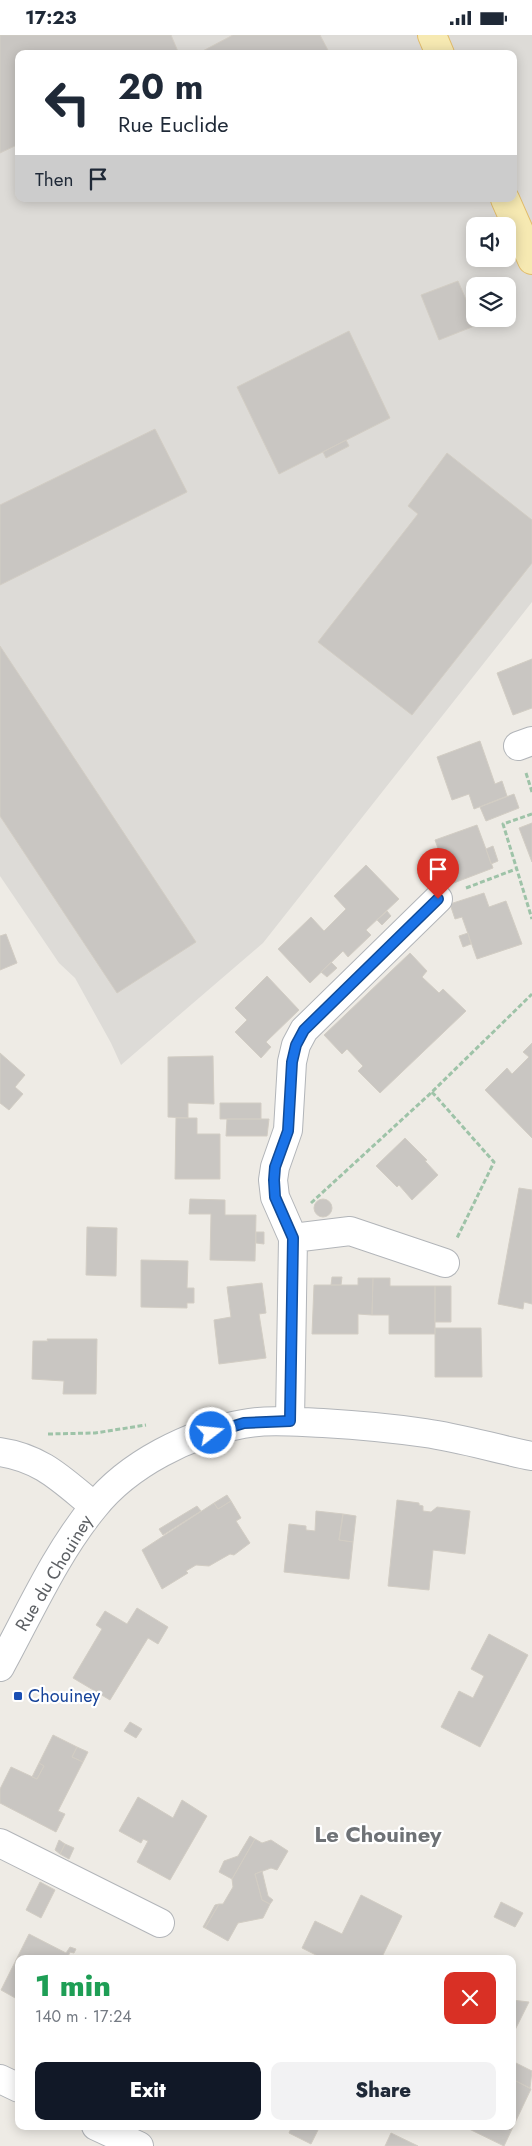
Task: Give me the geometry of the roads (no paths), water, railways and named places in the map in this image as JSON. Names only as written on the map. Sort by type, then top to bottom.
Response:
[{"type":"main road","points":[[432,35],[438,50]]},
{"type":"main road","points":[[506,202],[532,260]]},
{"type":"street","points":[[290,1421],[293,1238],[275,1197],[274,1180],[275,1167],[288,1131],[292,1062],[296,1045],[304,1030],[438,899]]},
{"type":"street","points":[[293,1238],[350,1231],[445,1263]]},
{"type":"street","name":"Rue du Chouiney","points":[[0,1667],[69,1541],[94,1506],[114,1486],[155,1455],[178,1444],[244,1423],[290,1421],[426,1433],[532,1457]]},
{"type":"street","points":[[0,1452],[19,1454],[46,1467],[94,1506]]},
{"type":"street","points":[[0,1843],[160,1923]]},
{"type":"street","points":[[0,2079],[15,2087]]},
{"type":"street","points":[[105,2130],[139,2146]]},
{"type":"place","name":"Chouiney","points":[[18,1696]]},
{"type":"district","name":"Le Chouiney","points":[[378,1834]]}]
